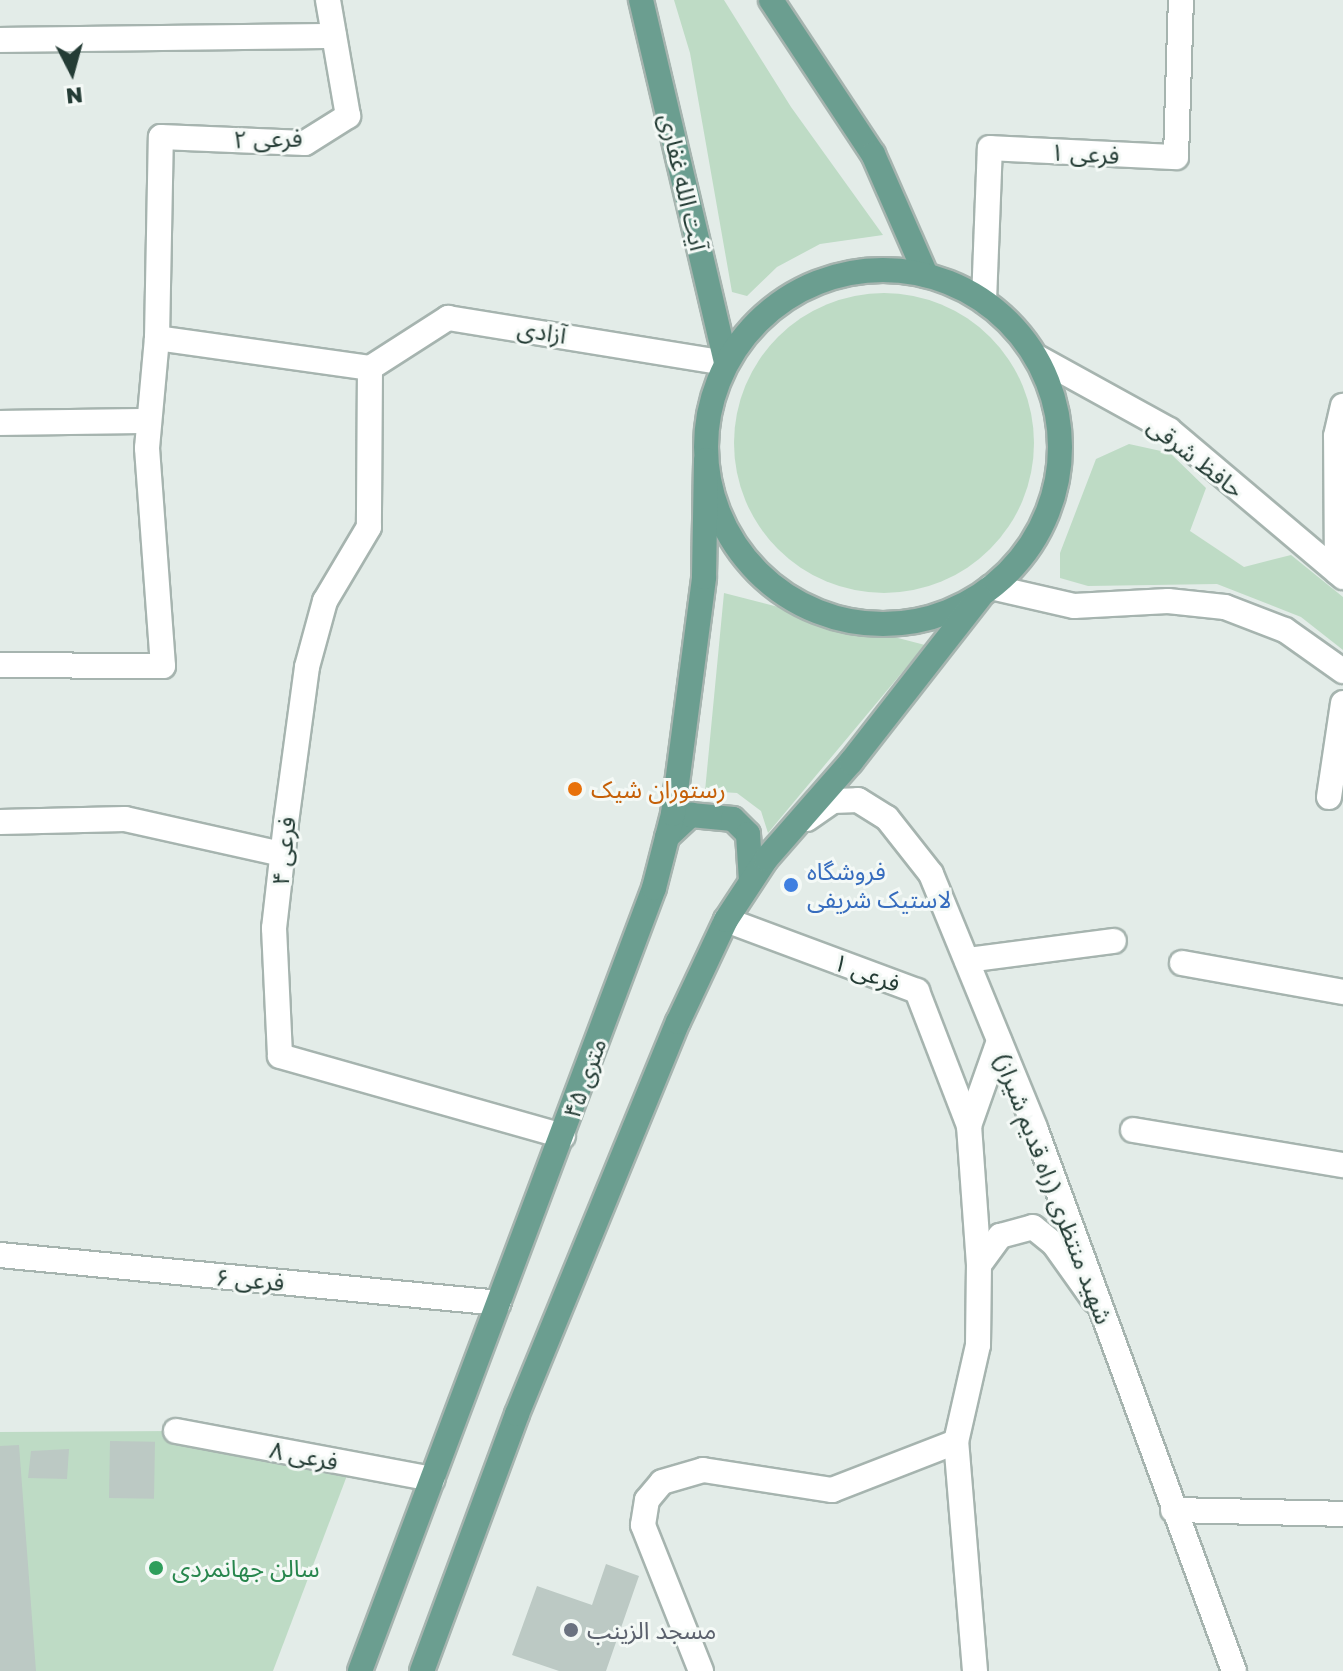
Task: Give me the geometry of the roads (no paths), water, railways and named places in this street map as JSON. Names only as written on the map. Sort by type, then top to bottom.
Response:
[{"type":"main road","name":"آیت الله غفاری","points":[[641,0],[726,363]]},
{"type":"main road","points":[[776,4],[873,154],[926,275]]},
{"type":"main road","name":"۴۵ متری","points":[[360,1671],[654,888],[667,837],[704,577],[709,411],[726,363],[754,325],[790,296],[833,277],[879,270],[926,275],[984,301],[1014,326],[1037,357],[1057,407],[1061,461],[1048,514],[1020,560],[986,592]]},
{"type":"main road","points":[[706,460],[721,520],[729,532],[755,570],[804,606],[862,624],[924,620],[986,592]]},
{"type":"main road","points":[[422,1671],[517,1414],[678,1022],[726,920],[795,827],[986,592]]},
{"type":"main road","points":[[667,837],[691,815],[733,819],[751,842],[750,884]]},
{"type":"street","name":"فرعی ۲","points":[[157,338],[161,137],[305,143],[348,116],[328,0]]},
{"type":"street","name":"فرعی ۱","points":[[984,301],[990,148],[1176,157],[1181,0]]},
{"type":"street","points":[[0,40],[334,36]]},
{"type":"street","name":"آزادی","points":[[370,368],[448,318],[726,363]]},
{"type":"street","points":[[0,665],[163,666],[147,421],[157,338],[370,368]]},
{"type":"street","name":"حافظ شرقی","points":[[1037,357],[1169,430],[1340,574]]},
{"type":"street","name":"فرعی ۴","points":[[370,368],[369,527],[325,601],[307,667],[282,854],[274,928],[280,1056],[563,1136]]},
{"type":"street","points":[[1340,574],[1336,436],[1343,406]]},
{"type":"street","points":[[0,423],[147,421]]},
{"type":"street","points":[[986,592],[1074,606],[1168,601],[1225,607],[1285,630],[1343,671]]},
{"type":"street","points":[[1329,797],[1343,703]]},
{"type":"street","name":"شهید منتظری (راه قدیم شیراز)","points":[[795,827],[833,801],[858,800],[887,818],[931,874],[999,1041],[1234,1671]]},
{"type":"street","points":[[0,822],[125,819],[282,854]]},
{"type":"street","name":"فرعی ۱","points":[[726,920],[917,991],[969,1126]]},
{"type":"street","points":[[967,960],[1114,941]]},
{"type":"street","points":[[1182,963],[1343,992]]},
{"type":"street","points":[[975,1671],[956,1442],[978,1345],[979,1265],[969,1126],[999,1041]]},
{"type":"street","points":[[1133,1130],[1343,1165]]},
{"type":"street","points":[[979,1265],[1000,1236],[1033,1227],[1054,1244],[1099,1308]]},
{"type":"street","name":"فرعی ۶","points":[[0,1255],[499,1303]]},
{"type":"street","name":"فرعی ۸","points":[[176,1431],[433,1479]]},
{"type":"street","points":[[701,1671],[643,1525],[647,1500],[662,1482],[703,1470],[832,1490],[956,1442]]},
{"type":"street","points":[[1173,1510],[1343,1514]]},
{"type":"place","name":"رستوران شیک","points":[[575,789]]},
{"type":"place","name":"فروشگاه لاستیک شریفی","points":[[791,885]]},
{"type":"place","name":"سالن جهانمردی","points":[[156,1568]]},
{"type":"place","name":"مسجد الزینب","points":[[571,1630]]}]
